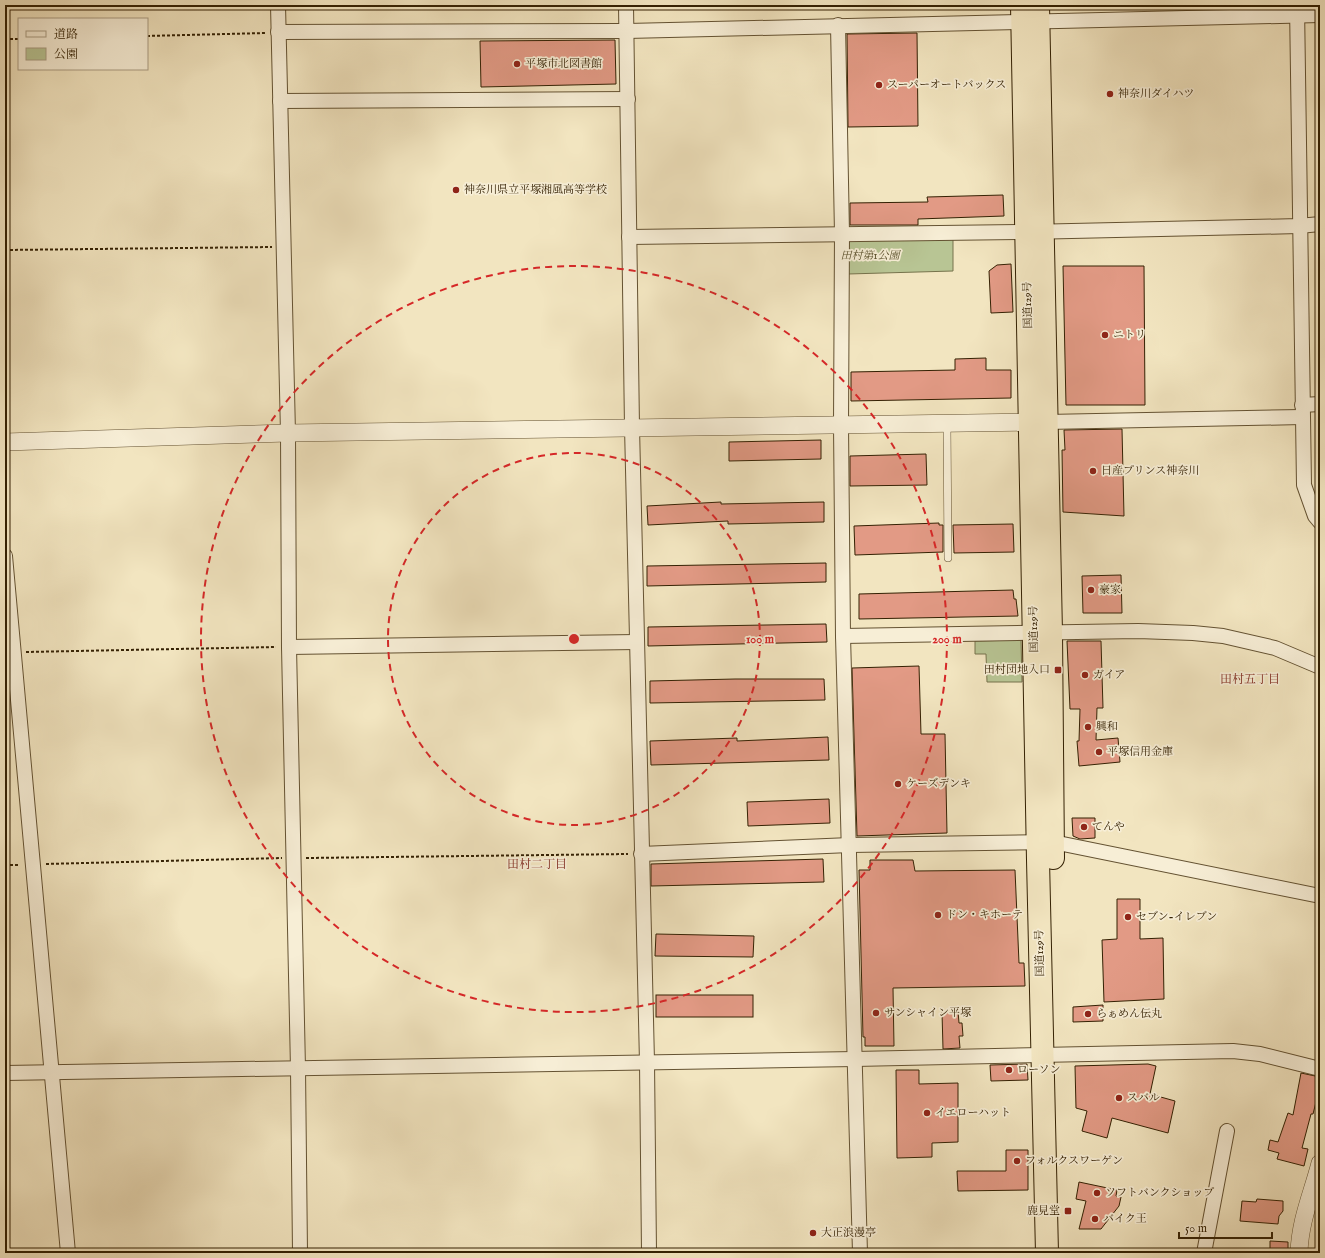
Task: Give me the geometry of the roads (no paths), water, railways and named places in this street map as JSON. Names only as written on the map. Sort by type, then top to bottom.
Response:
[{"type":"highway","name":"国道129号","points":[[1030,13],[1050,1056],[1062,1253]]},
{"type":"highway","name":"国道129号","points":[[1047,1253],[1050,1056]]},
{"type":"street","points":[[278,5],[288,433],[289,647],[298,1069],[300,1253]]},
{"type":"street","points":[[626,5],[632,427],[647,1062],[649,1253]]},
{"type":"street","points":[[278,32],[627,30],[838,25],[1030,13],[1297,11],[1320,16]]},
{"type":"street","points":[[1297,11],[1304,485],[1315,516],[1320,522]]},
{"type":"street","points":[[838,25],[842,234],[843,636],[850,845],[860,1253]]},
{"type":"street","points":[[280,101],[628,99]]},
{"type":"street","points":[[629,237],[1034,231],[1299,226],[1320,224]]},
{"type":"street","points":[[5,442],[288,433],[1038,422],[1302,411],[1320,404]]},
{"type":"street","points":[[5,556],[68,1253]]},
{"type":"street","points":[[843,636],[1138,631],[1223,636],[1275,648],[1320,667]]},
{"type":"street","points":[[289,647],[636,642]]},
{"type":"street","points":[[641,854],[850,845],[1045,842],[1320,896]]},
{"type":"street","points":[[5,1073],[1233,1052],[1260,1054],[1320,1069]]},
{"type":"street","points":[[1204,1253],[1227,1131]]},
{"type":"street","points":[[1299,1253],[1300,1237],[1306,1206],[1319,1171]]},
{"type":"lane","points":[[947,423],[948,558]]},
{"type":"place","name":"平塚市北図書館","points":[[517,64]]},
{"type":"place","name":"スーパーオートバックス","points":[[879,85]]},
{"type":"place","name":"神奈川ダイハツ","points":[[1110,94]]},
{"type":"place","name":"神奈川県立平塚湘風高等学校","points":[[456,190]]},
{"type":"place","name":"ニトリ","points":[[1105,335]]},
{"type":"place","name":"日産プリンス神奈川","points":[[1093,471]]},
{"type":"place","name":"豪家","points":[[1091,590]]},
{"type":"place","name":"田村団地入口","points":[[1058,670]]},
{"type":"place","name":"ガイア","points":[[1085,675]]},
{"type":"place","name":"興和","points":[[1088,727]]},
{"type":"place","name":"平塚信用金庫","points":[[1099,752]]},
{"type":"place","name":"ケーズデンキ","points":[[898,784]]},
{"type":"place","name":"てんや","points":[[1084,827]]},
{"type":"place","name":"ドン・キホーテ","points":[[938,915]]},
{"type":"place","name":"セブン-イレブン","points":[[1128,917]]},
{"type":"place","name":"サンシャイン平塚","points":[[876,1013]]},
{"type":"place","name":"らぁめん伝丸","points":[[1088,1014]]},
{"type":"place","name":"ローソン","points":[[1009,1070]]},
{"type":"place","name":"スバル","points":[[1119,1098]]},
{"type":"place","name":"イエローハット","points":[[927,1113]]},
{"type":"place","name":"フォルクスワーゲン","points":[[1017,1161]]},
{"type":"place","name":"ソフトバンクショップ","points":[[1097,1193]]},
{"type":"place","name":"鹿見堂","points":[[1068,1211]]},
{"type":"place","name":"バイク王","points":[[1095,1219]]},
{"type":"place","name":"大正浪漫亭","points":[[813,1233]]},
{"type":"district","name":"田村五丁目","points":[[1250,679]]},
{"type":"district","name":"田村二丁目","points":[[537,864]]},
{"type":"park label","name":"田村第1公園","points":[[870,256]]}]
